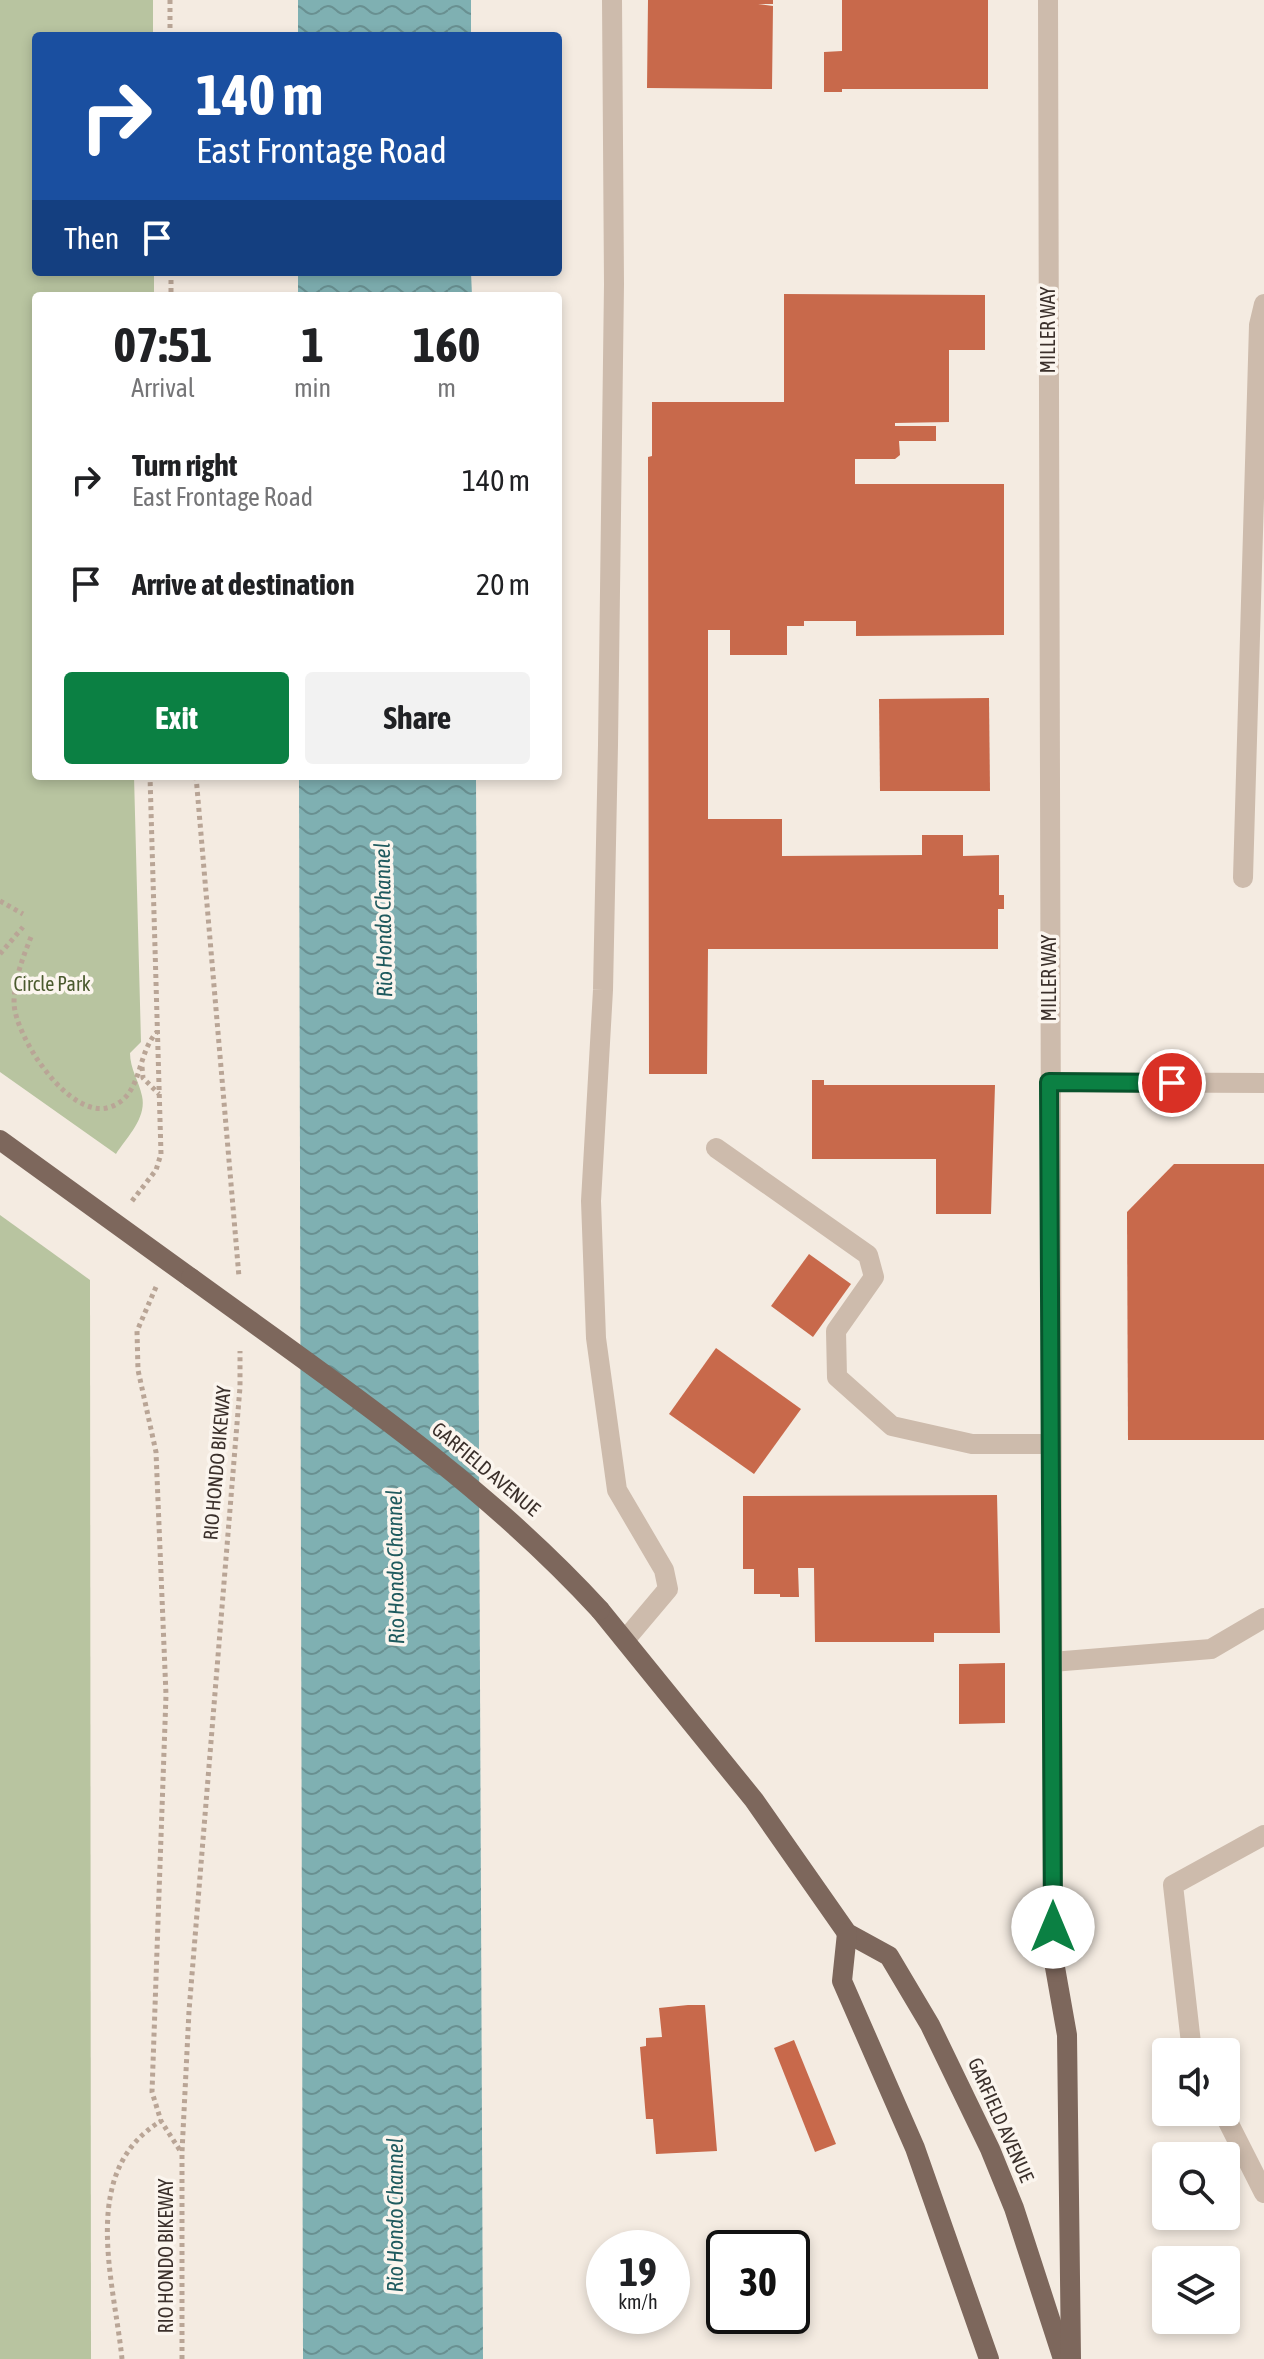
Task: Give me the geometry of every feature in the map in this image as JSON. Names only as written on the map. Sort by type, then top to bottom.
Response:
[{"type":"main road","name":"GARFIELD AVENUE","points":[[0,1140],[463,1478],[534,1541],[600,1610],[754,1800],[847,1933],[889,1956],[930,2025],[1014,2208],[1063,2359]]},
{"type":"main road","points":[[847,1933],[842,1981],[915,2148],[989,2359]]},
{"type":"main road","points":[[1053,1956],[1067,2035],[1071,2359]]},
{"type":"street","points":[[612,0],[614,284],[603,990],[591,1201],[595,1323],[617,1490],[664,1570],[668,1589],[625,1640]]},
{"type":"street","name":"MILLER WAY","points":[[1048,0],[1053,1956]]},
{"type":"street","points":[[1243,878],[1259,341],[1264,304]]},
{"type":"street","points":[[1049,1082],[1264,1083]]},
{"type":"street","points":[[716,1148],[868,1255],[874,1277],[836,1331],[837,1377],[870,1407],[892,1426],[972,1444],[1051,1444]]},
{"type":"street","points":[[1052,1662],[1211,1649],[1264,1618]]},
{"type":"street","points":[[1190,2038],[1173,1885],[1264,1835]]},
{"type":"street","points":[[1230,2126],[1264,2193]]},
{"type":"path","points":[[170,0],[170,32]]},
{"type":"path","points":[[114,1222],[156,1170],[161,1154],[150,780]]},
{"type":"path","points":[[196,780],[239,1241],[240,1285]]},
{"type":"path","points":[[0,901],[23,914]]},
{"type":"path","points":[[0,954],[23,927]]},
{"type":"path","points":[[31,937],[17,977],[14,1004],[19,1029],[54,1081],[77,1101],[95,1109],[110,1107],[124,1099],[134,1086],[146,1044],[158,1031]]},
{"type":"path","points":[[142,1062],[143,1078],[160,1095]]},
{"type":"path","name":"RIO HONDO BIKEWAY","points":[[167,1260],[137,1331],[138,1370],[156,1452],[166,1695],[152,2092],[161,2121],[182,2152]]},
{"type":"path","name":"RIO HONDO BIKEWAY","points":[[182,2359],[182,2152],[189,2011],[240,1387],[240,1343]]},
{"type":"path","points":[[122,2359],[107,2242],[107,2209],[125,2152],[143,2132],[161,2121]]},
{"type":"green space","name":"Circle Park","points":[[0,0],[153,0],[153,32],[32,32],[32,276],[154,276],[154,292],[32,292],[32,780],[134,780],[141,1042],[130,1053],[141,1091],[142,1112],[116,1154],[0,1072]]},
{"type":"green space","points":[[0,1215],[90,1280],[91,2359],[0,2359]]},
{"type":"water","points":[[298,0],[471,0],[471,32],[298,32]]},
{"type":"water","points":[[298,276],[471,276],[472,292],[298,292]]},
{"type":"water","name":"Rio Hondo Channel","points":[[299,780],[476,780],[483,2359],[303,2359]]},
{"type":"building","points":[[648,0],[773,0],[773,4],[758,4],[773,6],[772,89],[647,88]]},
{"type":"building","points":[[842,0],[988,0],[988,89],[842,89],[842,92],[824,92],[824,52],[842,51]]},
{"type":"building","points":[[784,294],[985,295],[985,350],[949,350],[949,422],[895,423],[895,426],[936,426],[936,441],[899,441],[900,455],[895,459],[855,459],[855,484],[1004,484],[1004,635],[856,636],[856,621],[804,621],[804,626],[787,626],[787,655],[730,655],[730,630],[708,630],[708,819],[782,819],[782,856],[922,855],[922,835],[963,835],[963,856],[999,855],[999,895],[1004,895],[1004,909],[998,909],[998,949],[708,949],[707,1074],[649,1074],[648,457],[652,456],[652,402],[784,402]]},
{"type":"building","points":[[989,698],[990,791],[880,791],[879,699]]},
{"type":"building","points":[[812,1080],[824,1080],[824,1085],[995,1085],[991,1214],[936,1214],[936,1159],[812,1159]]},
{"type":"building","points":[[1174,1164],[1264,1164],[1264,1440],[1128,1440],[1127,1212]]},
{"type":"building","points":[[809,1254],[851,1284],[813,1337],[771,1306]]},
{"type":"building","points":[[716,1348],[801,1409],[754,1474],[669,1414]]},
{"type":"building","points":[[997,1495],[1000,1633],[934,1633],[934,1642],[815,1642],[814,1568],[798,1568],[799,1597],[754,1594],[754,1569],[743,1569],[743,1496]]},
{"type":"building","points":[[1005,1663],[1005,1723],[959,1724],[959,1664]]},
{"type":"building","points":[[705,2005],[717,2151],[656,2154],[653,2119],[646,2119],[640,2047],[646,2046],[646,2038],[662,2037],[659,2008]]},
{"type":"building","points":[[794,2040],[836,2144],[815,2152],[774,2048]]},
{"type":"route","points":[[1053,1927],[1049,1082],[1172,1083]]}]
